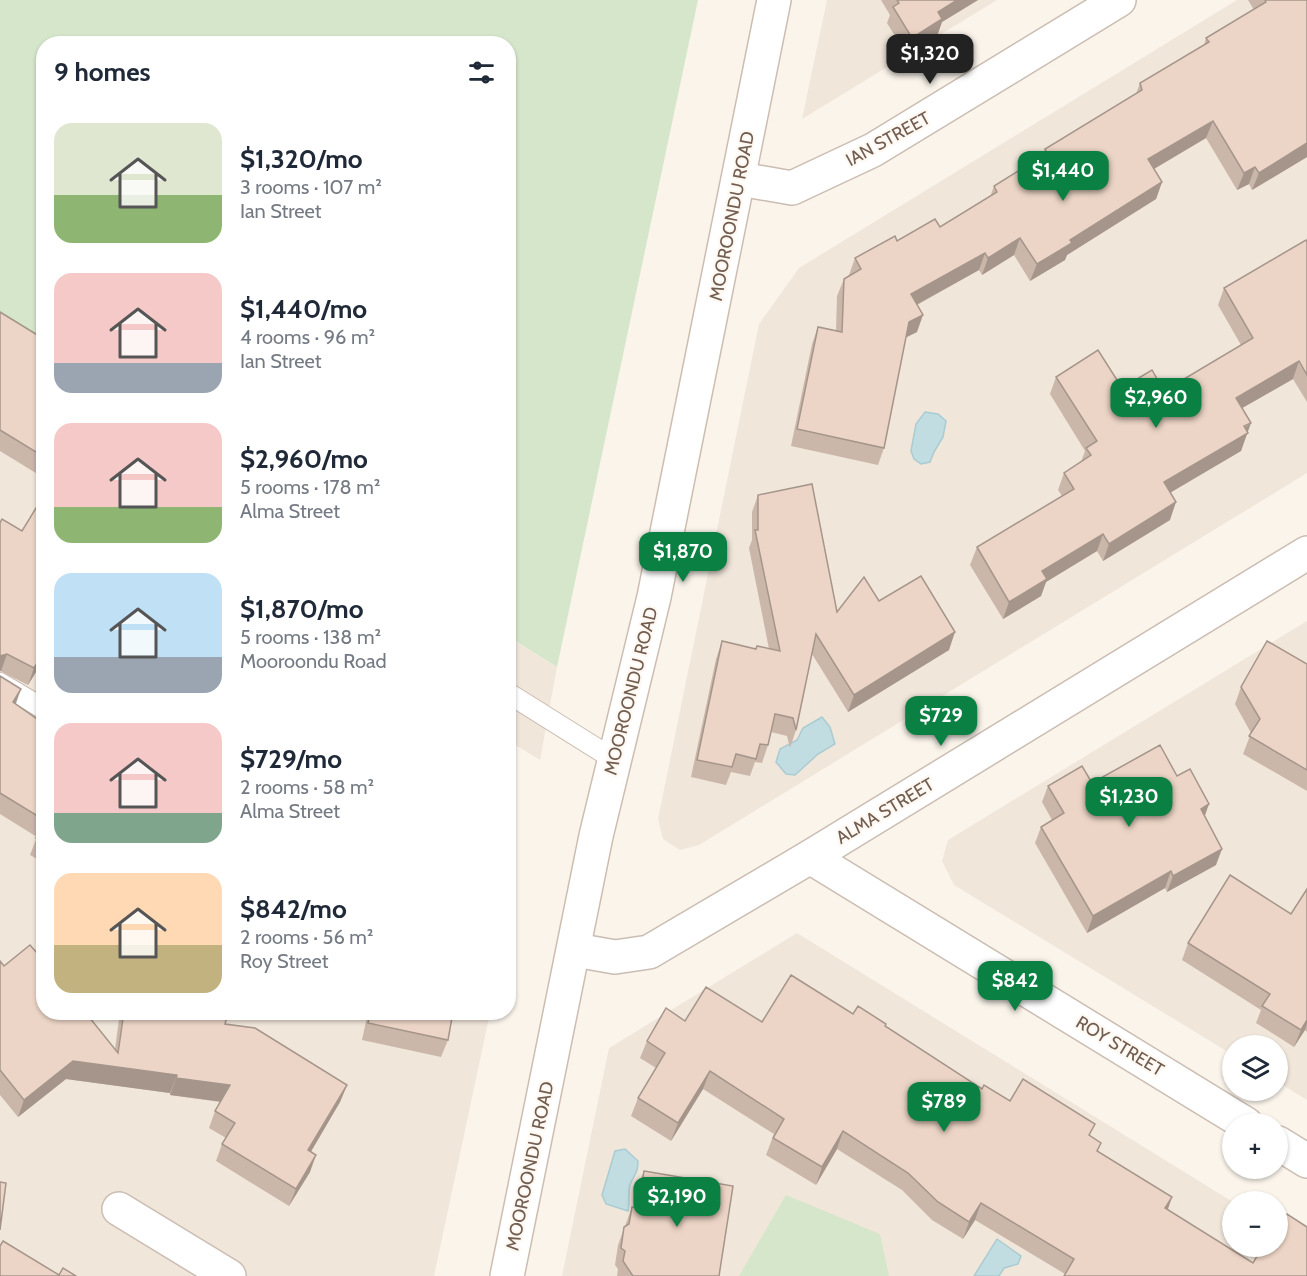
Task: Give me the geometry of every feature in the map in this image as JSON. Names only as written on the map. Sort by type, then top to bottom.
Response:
[{"type":"street","name":"MOOROONDU ROAD","points":[[507,1276],[575,950],[596,836],[654,597],[740,179],[774,0]]},
{"type":"street","name":"IAN STREET","points":[[740,179],[792,188],[873,150],[1119,0]]},
{"type":"street","name":"ALMA STREET","points":[[575,950],[615,957],[649,952],[1307,553]]},
{"type":"street","name":"ROY STREET","points":[[810,856],[1228,1113]]},
{"type":"street","points":[[1288,1149],[1307,1161]]},
{"type":"street","points":[[119,1209],[229,1276]]},
{"type":"lane","points":[[0,683],[36,704]]},
{"type":"lane","points":[[516,698],[615,760]]},
{"type":"shaded area","points":[[827,0],[997,0],[802,119]]},
{"type":"shaded area","points":[[1237,0],[1307,0],[1307,473],[699,845],[680,850],[663,839],[658,819],[759,324],[799,268]]},
{"type":"shaded area","points":[[0,325],[36,348],[36,1020],[489,1020],[434,1276],[0,1276]]},
{"type":"shaded area","points":[[1307,621],[1307,1100],[1288,1088],[1288,1035],[1222,1035],[1222,1048],[954,885],[942,861],[948,840]]},
{"type":"shaded area","points":[[516,642],[557,667],[540,760],[516,745]]},
{"type":"shaded area","points":[[797,933],[1222,1195],[1222,1257],[1288,1257],[1288,1247],[1307,1247],[1307,1276],[562,1276],[609,1048]]},
{"type":"green space","points":[[0,0],[698,0],[557,667],[516,641],[516,36],[36,36],[36,348],[0,325]]},
{"type":"green space","points":[[786,1195],[880,1234],[889,1276],[739,1276]]},
{"type":"water","points":[[925,412],[938,414],[946,421],[943,437],[930,462],[921,464],[914,459],[911,451],[916,424]]},
{"type":"water","points":[[822,717],[830,727],[835,744],[818,754],[795,775],[786,774],[776,762],[780,749],[797,740],[803,728]]},
{"type":"water","points":[[625,1149],[638,1161],[637,1171],[629,1188],[628,1211],[606,1204],[602,1195],[615,1151]]},
{"type":"water","points":[[997,1239],[1021,1256],[1018,1264],[1004,1268],[999,1276],[974,1276]]},
{"type":"building","points":[[897,0],[957,0],[938,12],[942,19],[912,38],[893,7],[899,3]]},
{"type":"building","points":[[1265,0],[1307,0],[1307,143],[1259,173],[1255,167],[1244,173],[1213,121],[1148,159],[1162,182],[1070,240],[1072,243],[1037,264],[1020,238],[988,258],[985,253],[911,294],[923,315],[909,322],[884,448],[797,429],[818,327],[842,332],[844,279],[861,269],[855,258],[895,236],[897,241],[935,219],[940,227],[997,192],[994,186],[1047,153],[1045,149],[1142,90],[1140,83],[1209,42],[1206,38],[1266,2]]},
{"type":"building","points":[[1306,240],[1307,375],[1299,361],[1236,398],[1251,423],[1244,426],[1248,433],[1164,482],[1176,502],[1109,544],[1103,534],[1042,571],[1047,579],[1009,602],[977,547],[1074,489],[1064,473],[1091,455],[1086,448],[1097,441],[1056,377],[1098,350],[1122,388],[1152,370],[1164,391],[1253,338],[1224,288]]},
{"type":"building","points":[[0,312],[36,334],[36,452],[0,430]]},
{"type":"building","points":[[812,484],[837,612],[864,577],[879,601],[921,576],[955,632],[854,695],[816,634],[796,730],[793,718],[775,714],[768,745],[760,744],[756,759],[736,754],[732,767],[697,760],[722,641],[756,649],[757,646],[780,651],[755,530],[758,530],[758,495]]},
{"type":"building","points":[[36,508],[36,665],[34,668],[7,654],[0,656],[0,523],[2,519],[22,531]]},
{"type":"building","points":[[1267,641],[1307,664],[1307,770],[1249,736],[1260,719],[1241,687]]},
{"type":"building","points":[[0,676],[21,689],[13,702],[36,718],[36,815],[0,793]]},
{"type":"building","points":[[1160,745],[1177,776],[1190,769],[1209,804],[1201,809],[1222,849],[1173,876],[1171,871],[1093,916],[1041,827],[1064,813],[1048,786],[1082,766],[1092,783]]},
{"type":"building","points":[[1230,875],[1291,914],[1307,889],[1307,1020],[1301,1030],[1262,1006],[1270,994],[1188,943]]},
{"type":"building","points":[[30,945],[36,952],[36,1020],[91,1020],[118,1053],[123,1020],[226,1020],[225,1024],[255,1028],[347,1085],[308,1150],[316,1155],[296,1189],[222,1144],[235,1123],[215,1111],[230,1085],[176,1078],[177,1075],[73,1061],[24,1100],[0,1070],[0,961],[4,966]]},
{"type":"building","points":[[791,975],[853,1014],[858,1006],[982,1089],[984,1085],[1010,1101],[1023,1079],[1095,1124],[1089,1135],[1101,1143],[1097,1151],[1172,1197],[1165,1208],[1222,1244],[1222,1257],[1243,1257],[1253,1263],[1257,1257],[1288,1257],[1288,1215],[1307,1227],[1307,1276],[1064,1276],[1074,1259],[981,1203],[969,1222],[938,1202],[908,1173],[843,1131],[822,1167],[773,1138],[784,1119],[710,1071],[678,1123],[638,1098],[665,1053],[647,1041],[666,1008],[685,1021],[706,987],[762,1022]]},
{"type":"building","points":[[369,1020],[452,1020],[448,1040],[368,1023]]},
{"type":"building","points":[[644,1171],[733,1186],[719,1276],[633,1276],[623,1261],[625,1251],[621,1248],[624,1227],[629,1224],[632,1207],[638,1208]]},
{"type":"building","points":[[0,1182],[6,1183],[0,1230]]},
{"type":"building","points":[[3,1241],[59,1275],[63,1268],[76,1276],[0,1276],[0,1246]]}]
